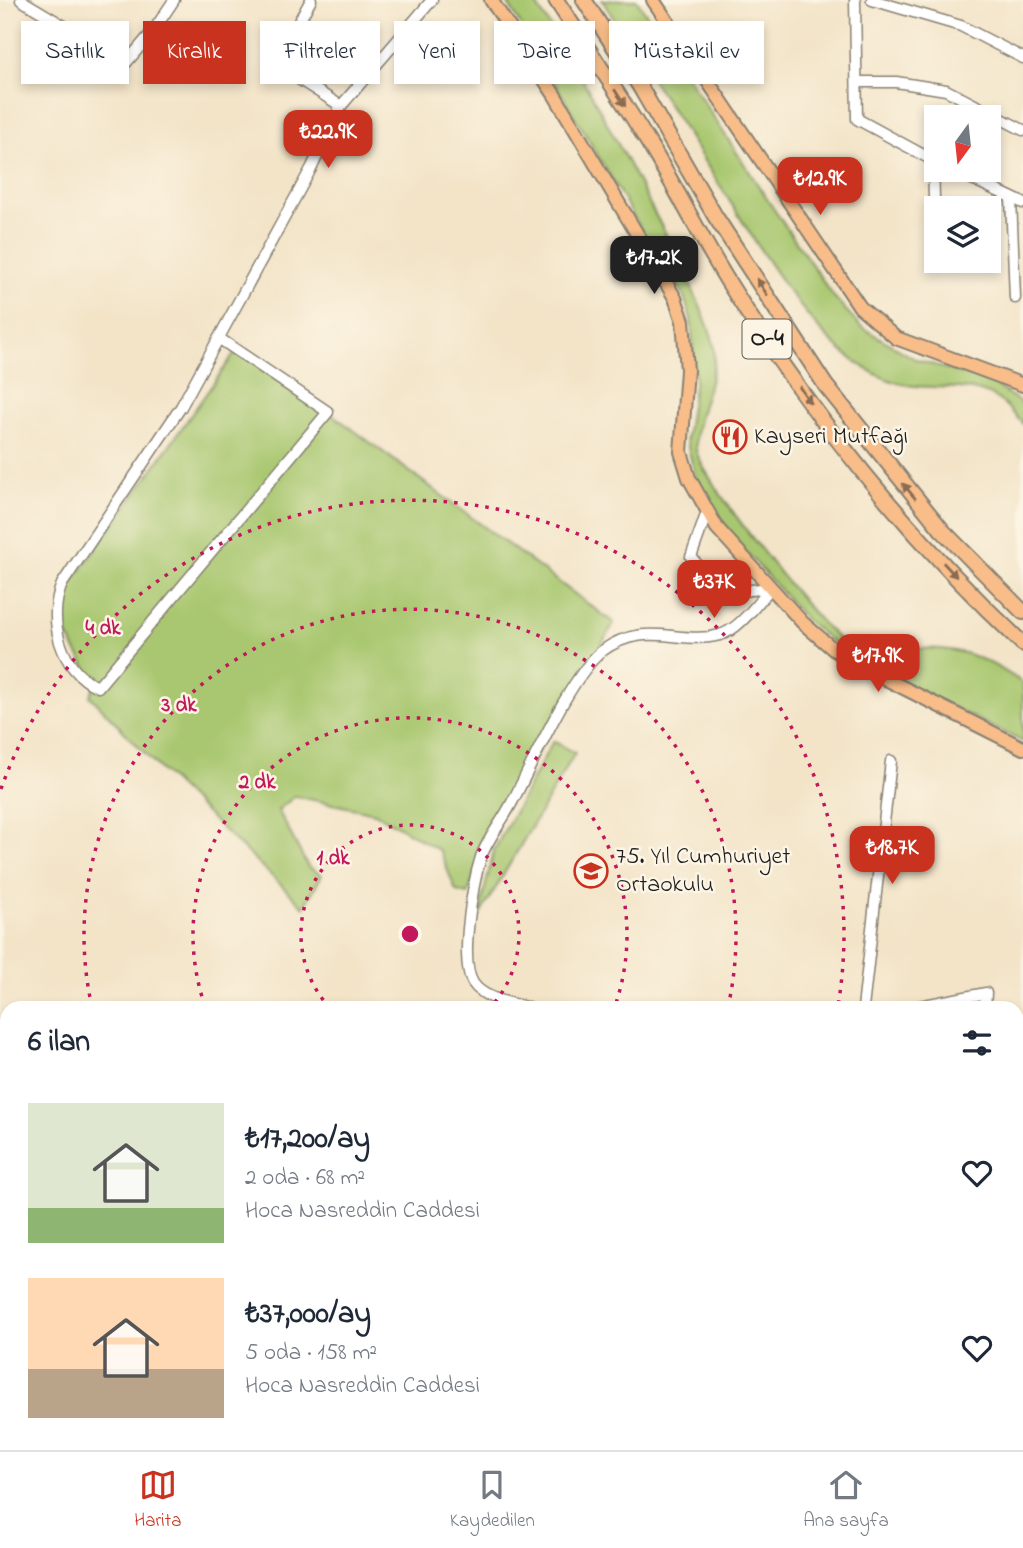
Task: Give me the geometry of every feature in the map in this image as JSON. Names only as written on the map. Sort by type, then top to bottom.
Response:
[{"type":"highway","name":"O-4","points":[[556,0],[652,148],[728,282],[812,404],[890,503],[949,570],[1023,644]]},
{"type":"highway","name":"O-4","points":[[584,0],[639,85],[715,216],[825,386],[942,530],[1023,612]]},
{"type":"main road","points":[[491,0],[554,94],[675,298],[686,341],[681,452],[689,478],[707,512],[803,623],[833,649],[870,671],[1023,748]]},
{"type":"main road","points":[[653,0],[860,307],[896,338],[1023,385]]},
{"type":"street","points":[[21,0],[126,63],[174,0]]},
{"type":"street","points":[[311,0],[275,64],[341,106]]},
{"type":"street","points":[[220,339],[328,412],[98,687],[88,683],[74,667],[61,644],[54,622],[54,602],[68,575],[181,407],[312,167],[341,106],[432,0]]},
{"type":"street","points":[[855,0],[857,119],[924,155]]},
{"type":"street","points":[[872,0],[961,26],[1023,58]]},
{"type":"street","points":[[857,82],[897,82],[946,90],[1023,130]]},
{"type":"street","points":[[978,182],[1023,203]]},
{"type":"street","points":[[1011,198],[1015,298]]},
{"type":"street","points":[[707,512],[691,557],[721,593],[771,588]]},
{"type":"street","points":[[506,1001],[475,986],[471,978],[467,943],[481,857],[545,736],[584,673],[602,651],[650,632],[694,637],[722,634],[740,621],[771,588]]},
{"type":"street","points":[[864,1001],[891,761]]},
{"type":"street","points":[[950,1001],[986,993],[985,1001]]},
{"type":"green space","points":[[506,0],[533,0],[547,21],[518,21]]},
{"type":"green space","points":[[602,0],[637,0],[651,21],[615,21]]},
{"type":"green space","points":[[556,84],[585,84],[671,244],[698,302],[710,331],[714,362],[699,420],[696,450],[702,465],[736,517],[826,627],[851,646],[876,652],[928,648],[952,650],[994,665],[1023,683],[1023,742],[876,670],[837,646],[807,621],[740,545],[698,487],[686,439],[695,379],[691,319],[683,294],[647,239]]},
{"type":"green space","points":[[655,84],[692,84],[834,297],[860,326],[915,359],[992,383],[1023,404],[1023,424],[1003,403],[989,394],[963,388],[922,387],[895,382],[854,361],[819,328],[762,252]]},
{"type":"green space","points":[[240,346],[614,623],[484,843],[468,894],[456,891],[440,851],[375,813],[295,796],[278,810],[308,867],[322,875],[304,907],[159,768],[90,696],[98,676],[91,676],[61,625],[66,591]]},
{"type":"green space","points":[[553,741],[575,753],[478,918],[494,850]]},
{"type":"place","name":"Kayseri Mutfağı","points":[[730,437]]},
{"type":"place","name":"75. Yıl Cumhuriyet Ortaokulu","points":[[591,871]]}]
